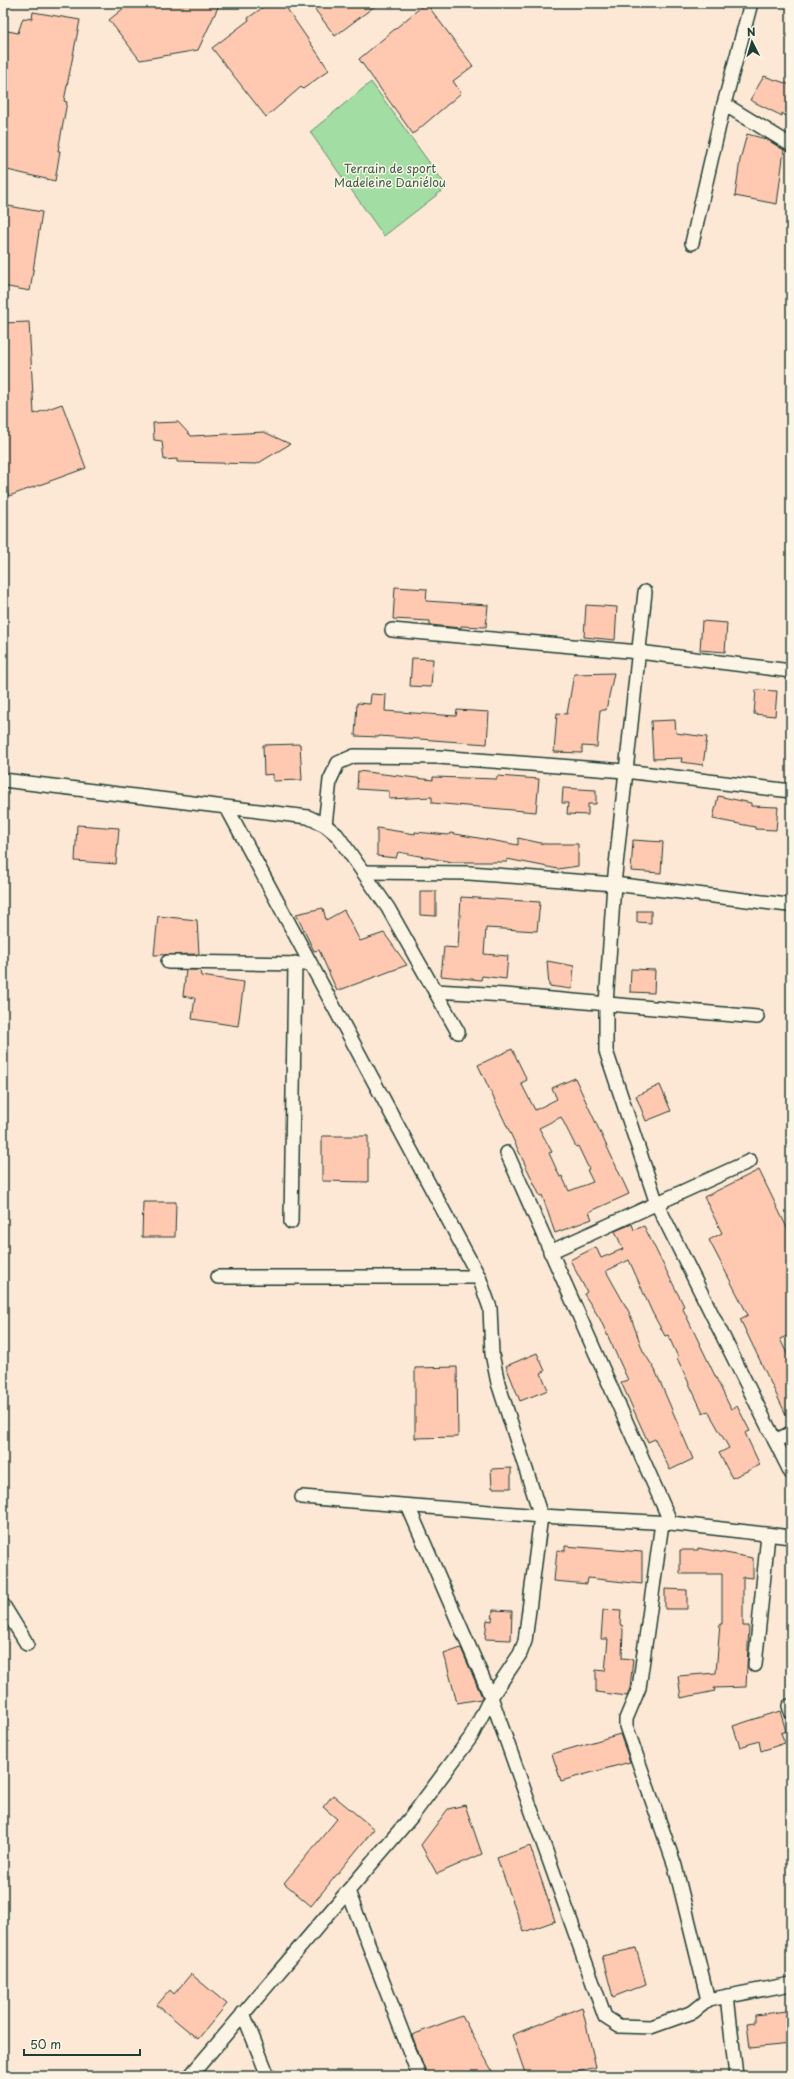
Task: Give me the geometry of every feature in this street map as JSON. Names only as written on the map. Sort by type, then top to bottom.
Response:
[{"type":"street","points":[[692,243],[724,104],[751,3]]},
{"type":"street","points":[[724,104],[791,145]]},
{"type":"street","points":[[645,592],[614,884],[606,1004],[606,1051],[657,1204],[791,1473]]},
{"type":"street","points":[[392,630],[639,652],[791,671]]},
{"type":"street","points":[[325,825],[330,780],[338,763],[354,756],[438,757],[625,771],[791,792]]},
{"type":"street","points":[[3,780],[308,817],[325,825],[337,835],[388,908],[458,1032]]},
{"type":"street","points":[[190,2076],[412,1816],[472,1737],[492,1697],[520,1654],[525,1641],[541,1516],[498,1383],[492,1354],[490,1308],[479,1277],[227,808]]},
{"type":"street","points":[[363,872],[469,873],[614,884],[788,905]]},
{"type":"street","points":[[168,962],[311,964]]},
{"type":"street","points":[[291,1222],[295,964]]},
{"type":"street","points":[[435,991],[505,995],[757,1017]]},
{"type":"street","points":[[507,1153],[666,1523],[639,1688],[626,1719],[626,1726],[675,1866],[708,2000]]},
{"type":"street","points":[[550,1252],[750,1161]]},
{"type":"street","points":[[218,1277],[479,1277]]},
{"type":"street","points":[[775,1441],[791,1433]]},
{"type":"street","points":[[302,1498],[541,1516],[666,1523],[791,1537]]},
{"type":"street","points":[[408,1506],[492,1697],[605,2017],[619,2026],[651,2027],[693,2012],[708,2000],[791,1984]]},
{"type":"street","points":[[755,1665],[768,1535]]},
{"type":"street","points":[[3,1605],[27,1644]]},
{"type":"street","points":[[348,1891],[419,2076]]},
{"type":"street","points":[[727,1996],[736,2076]]},
{"type":"street","points":[[243,2013],[268,2076]]},
{"type":"green space","name":"Terrain de sport Madeleine Daniélou","points":[[371,82],[447,187],[384,236],[310,132]]},
{"type":"building","points":[[130,3],[220,3],[198,50],[140,60],[109,20]]},
{"type":"building","points":[[269,3],[283,3],[329,70],[303,89],[301,87],[266,117],[212,48],[249,20],[248,18]]},
{"type":"building","points":[[310,3],[379,3],[335,36]]},
{"type":"building","points":[[426,3],[473,66],[453,81],[461,93],[413,134],[359,59]]},
{"type":"building","points":[[33,12],[80,20],[64,101],[67,102],[58,151],[60,151],[55,181],[3,169],[3,30],[18,33],[23,18],[32,19]]},
{"type":"building","points":[[764,76],[791,85],[791,119],[782,113],[782,116],[750,100]]},
{"type":"building","points":[[747,134],[766,139],[784,150],[777,204],[735,196],[740,160]]},
{"type":"building","points":[[3,205],[42,212],[30,291],[3,286]]},
{"type":"building","points":[[29,322],[34,414],[62,404],[86,468],[9,496],[3,479],[3,323]]},
{"type":"building","points":[[178,422],[191,436],[264,432],[290,444],[257,464],[177,462],[177,459],[164,460],[162,441],[154,440],[153,423]]},
{"type":"building","points":[[395,587],[427,589],[426,601],[488,605],[486,627],[461,626],[461,628],[430,625],[430,621],[393,619]]},
{"type":"building","points":[[586,605],[617,607],[615,640],[584,637]]},
{"type":"building","points":[[702,621],[727,623],[725,652],[700,650]]},
{"type":"building","points":[[412,658],[433,659],[431,687],[410,686]]},
{"type":"building","points":[[614,673],[606,710],[600,710],[597,747],[582,746],[582,753],[554,752],[557,713],[567,714],[574,674]]},
{"type":"building","points":[[756,690],[777,691],[775,716],[754,714]]},
{"type":"building","points":[[371,694],[386,695],[385,711],[456,716],[457,710],[489,712],[487,744],[379,736],[355,736],[357,703],[370,704]]},
{"type":"building","points":[[675,720],[676,733],[707,737],[703,765],[681,762],[682,758],[653,759],[651,721]]},
{"type":"building","points":[[300,744],[302,780],[273,781],[273,774],[264,775],[263,745]]},
{"type":"building","points":[[358,771],[433,780],[433,777],[497,779],[497,776],[539,779],[536,812],[432,803],[432,797],[389,799],[389,791],[357,789]]},
{"type":"building","points":[[563,788],[596,790],[596,804],[588,804],[588,815],[567,814],[568,803],[562,803]]},
{"type":"building","points":[[718,796],[751,803],[751,806],[778,807],[776,830],[755,829],[755,827],[713,819]]},
{"type":"building","points":[[77,825],[119,828],[116,864],[75,861]]},
{"type":"building","points":[[377,828],[415,834],[415,832],[449,835],[450,833],[518,845],[518,838],[545,844],[578,844],[578,866],[558,869],[507,859],[507,862],[452,862],[398,852],[396,858],[377,856]]},
{"type":"building","points":[[633,840],[663,842],[661,873],[631,871]]},
{"type":"building","points":[[420,891],[436,891],[436,916],[420,915]]},
{"type":"building","points":[[461,897],[540,902],[537,931],[486,928],[484,954],[508,956],[506,979],[482,976],[481,980],[441,976],[444,947],[458,948]]},
{"type":"building","points":[[323,908],[326,920],[344,910],[360,941],[384,933],[407,965],[337,991],[319,950],[314,951],[296,914]]},
{"type":"building","points":[[637,911],[651,911],[651,923],[637,922]]},
{"type":"building","points":[[158,916],[197,920],[199,954],[154,955]]},
{"type":"building","points":[[547,961],[574,966],[572,989],[549,986]]},
{"type":"building","points":[[631,969],[655,970],[654,993],[630,992]]},
{"type":"building","points":[[186,970],[200,970],[201,976],[244,982],[238,1026],[192,1019],[195,998],[183,996]]},
{"type":"building","points":[[512,1049],[527,1080],[521,1083],[535,1110],[557,1099],[552,1088],[575,1078],[629,1194],[589,1212],[592,1219],[555,1233],[542,1195],[540,1196],[478,1065]],"holes":[[[561,1117],[576,1147],[578,1146],[589,1169],[587,1170],[593,1182],[569,1191],[562,1176],[560,1177],[549,1153],[552,1152],[539,1128]]]},
{"type":"building","points":[[660,1085],[671,1111],[646,1121],[636,1096]]},
{"type":"building","points":[[322,1136],[368,1136],[368,1182],[322,1181]]},
{"type":"building","points":[[759,1170],[791,1236],[791,1334],[780,1339],[791,1362],[791,1425],[740,1319],[748,1315],[709,1240],[722,1233],[704,1197]]},
{"type":"building","points":[[143,1202],[176,1202],[175,1237],[142,1237]]},
{"type":"building","points":[[632,1224],[634,1230],[644,1226],[684,1306],[682,1307],[731,1409],[737,1406],[750,1431],[745,1433],[760,1465],[732,1478],[719,1453],[729,1448],[708,1411],[703,1413],[677,1358],[678,1357],[668,1335],[665,1336],[652,1312],[629,1260],[606,1271],[629,1312],[643,1351],[655,1370],[693,1459],[670,1470],[655,1439],[648,1442],[621,1382],[628,1380],[600,1319],[584,1294],[587,1292],[570,1260],[596,1247],[601,1258],[623,1249],[615,1231]]},
{"type":"building","points":[[537,1353],[545,1371],[541,1373],[548,1390],[520,1401],[506,1366]]},
{"type":"building","points":[[457,1367],[458,1437],[415,1438],[415,1368]]},
{"type":"building","points":[[511,1468],[511,1488],[492,1488],[491,1469]]},
{"type":"building","points":[[565,1546],[642,1552],[642,1584],[588,1578],[587,1584],[554,1581],[557,1550],[565,1551]]},
{"type":"building","points":[[698,1548],[753,1558],[753,1578],[743,1577],[743,1626],[749,1626],[746,1687],[714,1688],[715,1691],[681,1698],[678,1676],[716,1673],[720,1624],[722,1624],[722,1574],[680,1574],[680,1550],[698,1550]]},
{"type":"building","points":[[665,1589],[687,1590],[687,1609],[665,1609]]},
{"type":"building","points":[[493,1610],[512,1611],[511,1640],[485,1639],[487,1620],[492,1621]]},
{"type":"building","points":[[603,1610],[621,1611],[620,1625],[622,1625],[623,1630],[622,1658],[633,1659],[630,1688],[627,1696],[596,1692],[596,1670],[605,1671],[608,1639],[601,1639]]},
{"type":"building","points":[[461,1648],[482,1697],[481,1699],[457,1703],[444,1654]]},
{"type":"building","points":[[780,1711],[786,1731],[781,1733],[785,1743],[761,1751],[759,1741],[740,1747],[733,1726]]},
{"type":"building","points":[[620,1734],[630,1762],[561,1781],[552,1754]]},
{"type":"building","points":[[333,1795],[374,1829],[311,1906],[284,1883],[337,1819],[323,1807]]},
{"type":"building","points":[[465,1805],[482,1854],[437,1874],[421,1845],[448,1809]]},
{"type":"building","points":[[530,1846],[555,1921],[524,1932],[497,1858]]},
{"type":"building","points":[[636,1948],[646,1984],[613,1997],[602,1956]]},
{"type":"building","points":[[191,1974],[227,2004],[198,2039],[157,2005],[170,1990],[174,1994]]},
{"type":"building","points":[[582,2007],[596,2067],[563,2076],[526,2076],[512,2035]]},
{"type":"building","points":[[787,2011],[788,2018],[791,2018],[791,2044],[750,2048],[747,2024],[755,2023],[755,2015]]},
{"type":"building","points":[[462,2016],[495,2076],[427,2076],[412,2035]]}]
